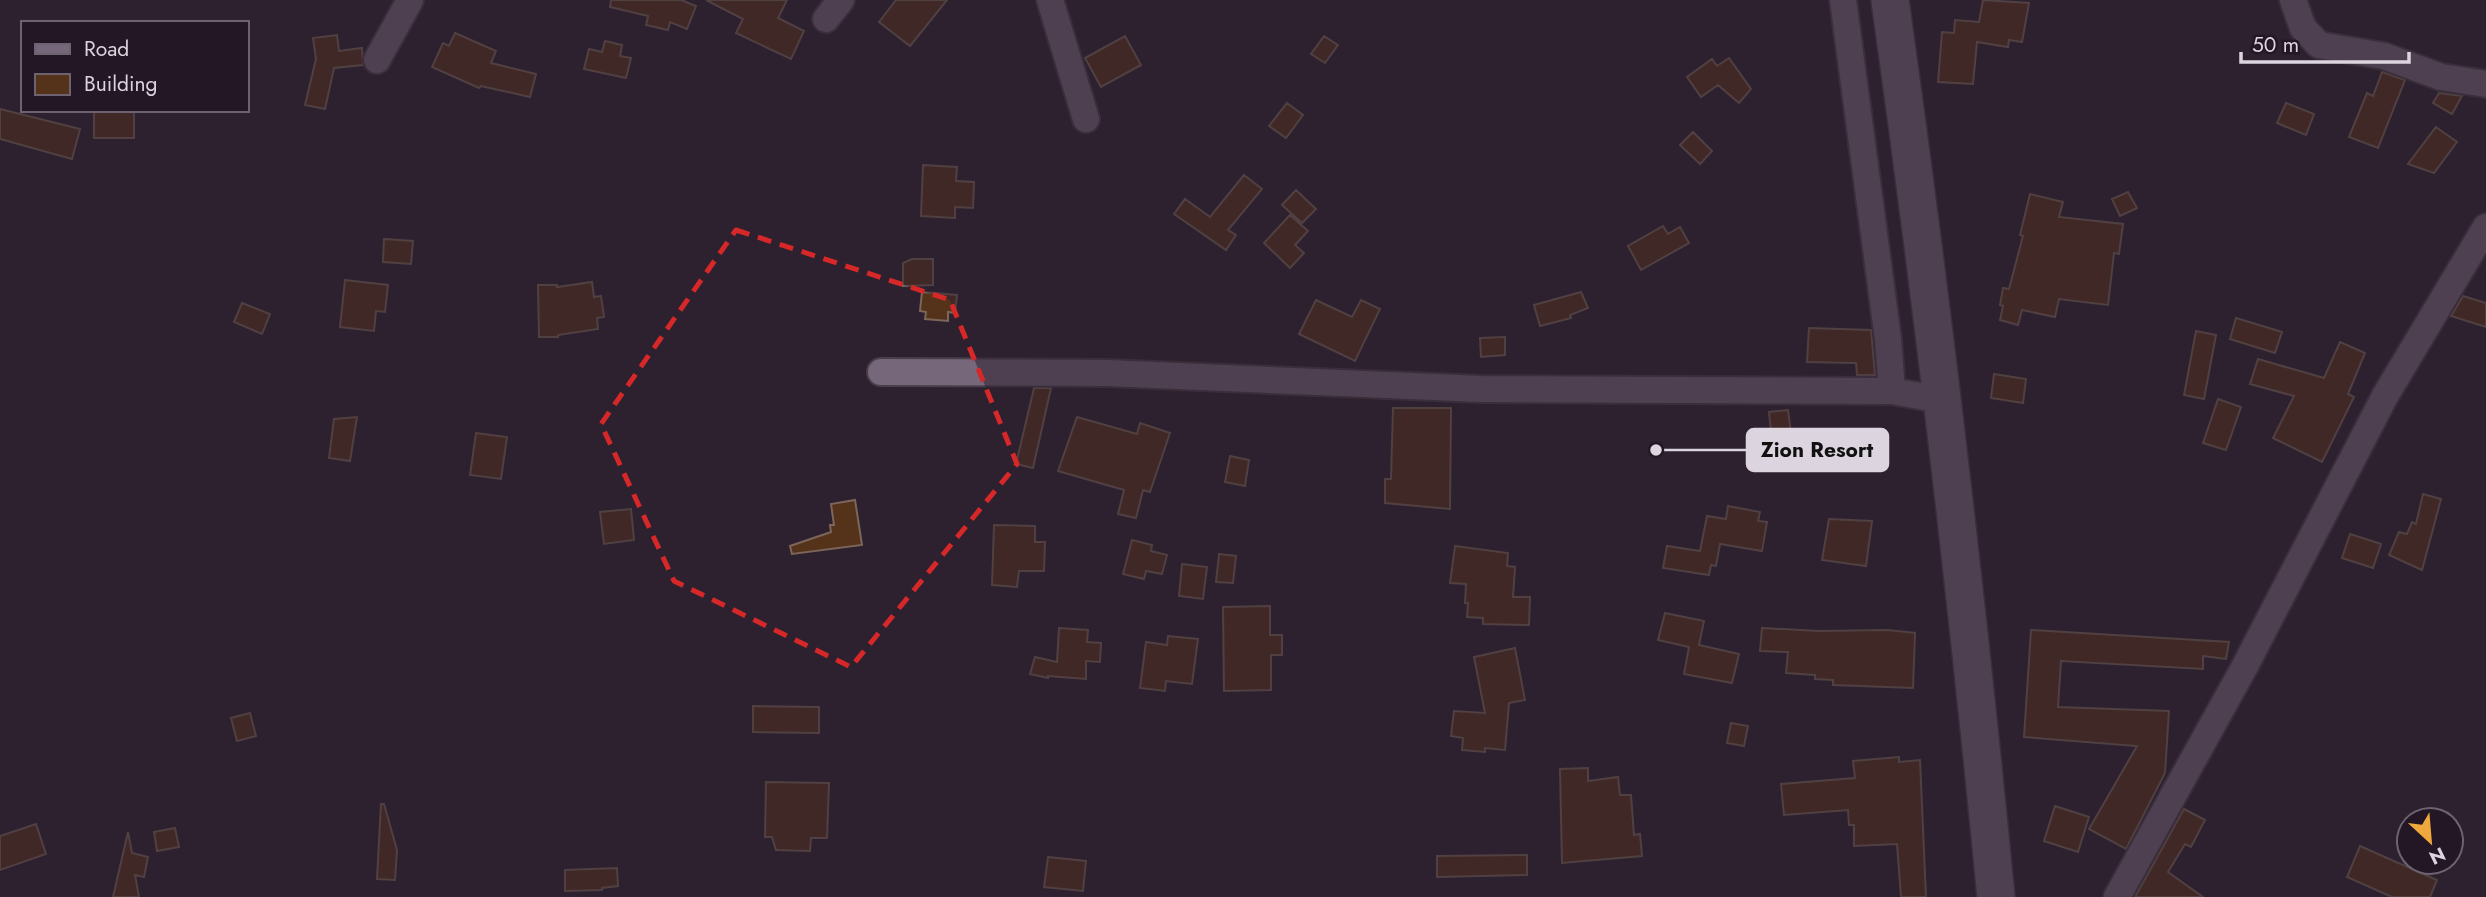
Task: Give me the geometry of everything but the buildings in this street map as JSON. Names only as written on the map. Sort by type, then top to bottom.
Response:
[{"type":"street","points":[[377,60],[410,0]]},
{"type":"street","points":[[1050,0],[1086,119]]},
{"type":"street","points":[[1843,0],[1888,339],[1892,391]]},
{"type":"street","points":[[1890,0],[1942,400],[1996,897]]},
{"type":"street","points":[[2293,0],[2303,28],[2319,45],[2384,55],[2441,76],[2486,84]]},
{"type":"street","points":[[2117,897],[2245,666],[2385,396],[2486,227]]},
{"type":"street","points":[[881,372],[1107,373],[1481,389],[1892,391],[1942,400]]},
{"type":"highlighted area","points":[[736,230],[950,300],[1017,464],[851,667],[674,581],[601,424]]},
{"type":"place","name":"Zion Resort","points":[[1656,450]]}]
